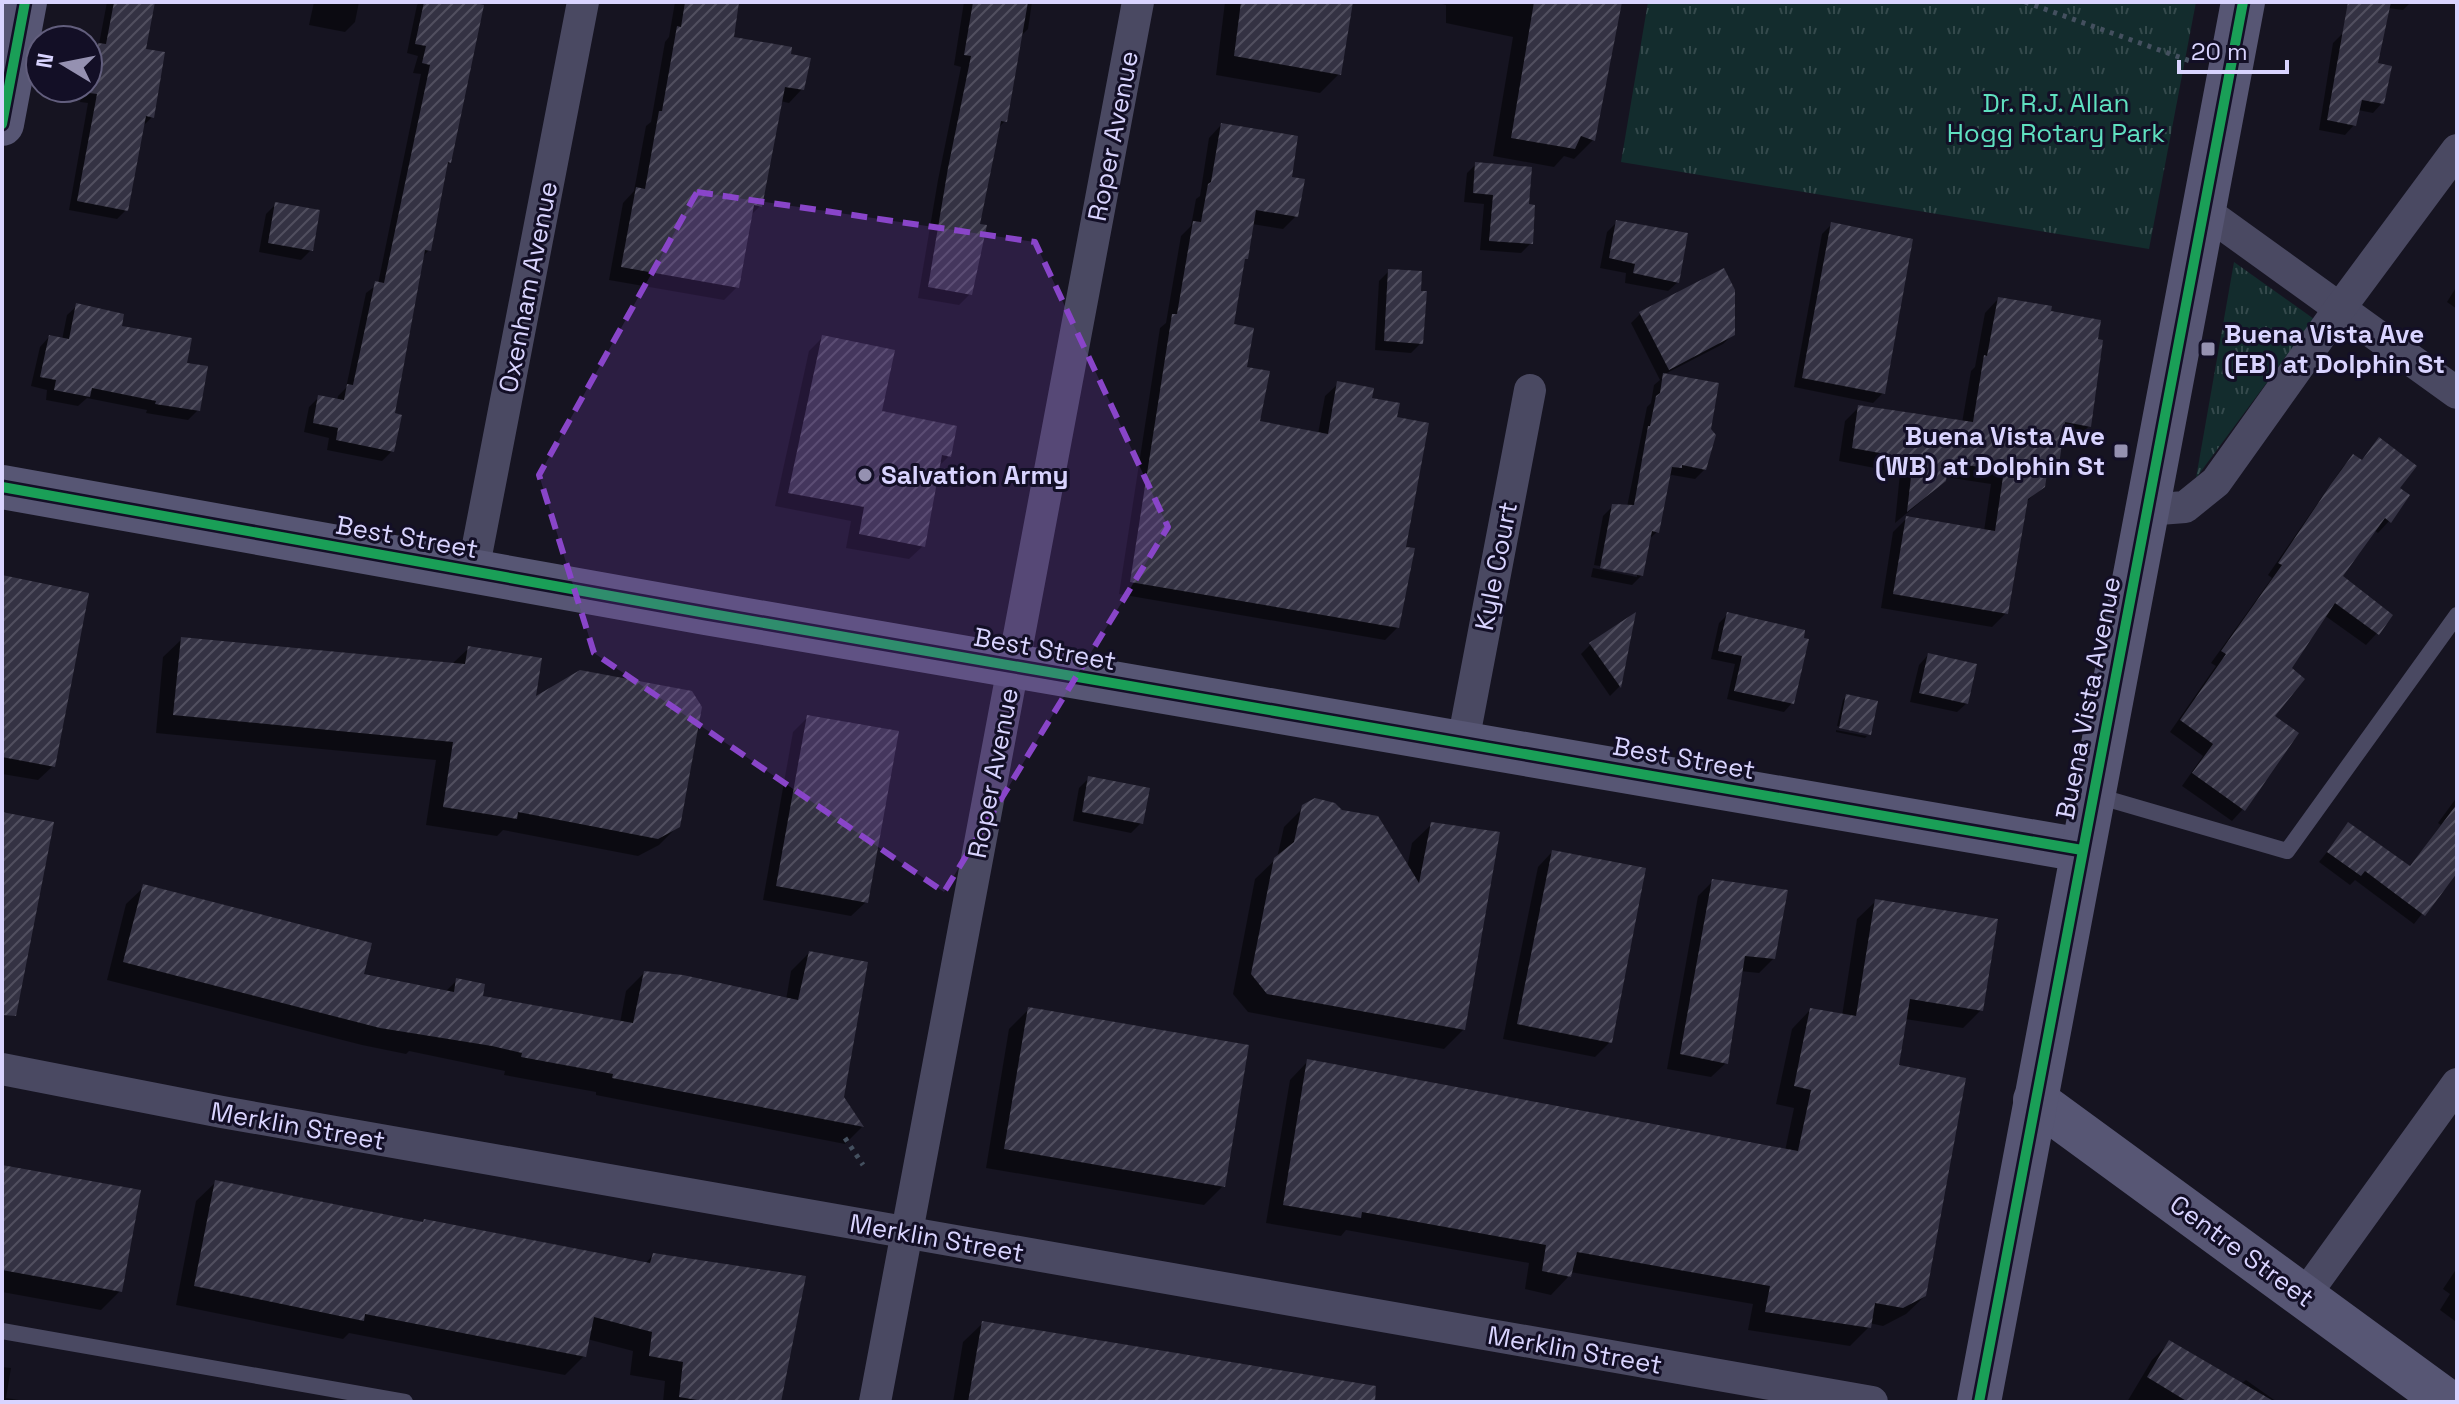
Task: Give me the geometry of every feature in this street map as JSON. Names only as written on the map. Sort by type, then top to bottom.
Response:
[{"type":"street","points":[[2,124],[25,2]]},
{"type":"street","name":"Oxenham Avenue","points":[[473,571],[583,2]]},
{"type":"street","name":"Roper Avenue","points":[[875,1402],[1138,2]]},
{"type":"street","name":"Buena Vista Avenue","points":[[1979,1402],[2243,2]]},
{"type":"street","points":[[2146,510],[2185,507],[2216,482],[2457,150]]},
{"type":"street","points":[[2203,210],[2457,393]]},
{"type":"street","name":"Kyle Court","points":[[1463,742],[1530,390]]},
{"type":"street","name":"Best Street","points":[[2,487],[1013,666],[2082,850]]},
{"type":"street","name":"Merklin Street","points":[[2,1069],[237,1115],[1872,1402]]},
{"type":"street","points":[[2305,1295],[2457,1084]]},
{"type":"street","name":"Centre Street","points":[[2035,1100],[2448,1402]]},
{"type":"lane","points":[[2093,795],[2287,851],[2457,615]]},
{"type":"lane","points":[[2,1331],[405,1402]]},
{"type":"path","points":[[2025,2],[2193,62]]},
{"type":"path","points":[[845,1138],[863,1165]]},
{"type":"highlighted area","points":[[697,192],[1035,242],[1168,527],[944,892],[594,653],[539,475]]},
{"type":"green space","name":"Dr. R.J. Allan Hogg Rotary Park","points":[[1648,2],[2196,2],[2149,249],[1621,162]]},
{"type":"green space","points":[[2234,262],[2314,319],[2196,478]]},
{"type":"building","points":[[114,2],[155,2],[146,49],[165,52],[154,118],[146,116],[128,211],[77,201],[95,104],[104,104],[106,44]]},
{"type":"building","points":[[424,2],[484,5],[431,251],[425,250],[395,413],[402,415],[394,452],[336,440],[338,428],[313,423],[318,395],[344,400],[347,384],[353,385],[375,281],[384,283],[430,65],[422,63],[426,46],[415,44]]},
{"type":"building","points":[[685,2],[739,2],[734,37],[792,47],[791,54],[811,58],[804,90],[785,87],[762,207],[754,205],[739,288],[621,267],[636,187],[645,189],[677,26],[681,27]]},
{"type":"building","points":[[973,2],[1028,2],[1007,122],[1001,121],[980,224],[987,225],[972,295],[928,287],[971,56],[964,55]]},
{"type":"building","points":[[1241,2],[1353,2],[1341,75],[1234,56]]},
{"type":"building","points":[[1534,2],[1622,2],[1595,141],[1581,136],[1575,149],[1511,138]]},
{"type":"building","points":[[2348,2],[2391,2],[2378,63],[2392,66],[2384,104],[2362,100],[2356,126],[2327,120]]},
{"type":"building","points":[[1221,123],[1298,136],[1292,177],[1305,179],[1298,217],[1256,210],[1248,259],[1245,259],[1234,324],[1254,328],[1247,367],[1270,371],[1260,421],[1328,434],[1337,381],[1374,388],[1372,398],[1400,403],[1397,417],[1429,423],[1406,547],[1415,548],[1399,628],[1130,582],[1172,314],[1177,314],[1193,221],[1201,222]]},
{"type":"building","points":[[1475,162],[1532,167],[1529,204],[1535,205],[1533,244],[1489,241],[1493,195],[1473,193]]},
{"type":"building","points":[[275,202],[320,210],[313,251],[268,243]]},
{"type":"building","points":[[1616,220],[1688,233],[1679,283],[1633,273],[1635,264],[1609,258]]},
{"type":"building","points":[[1831,222],[1913,239],[1885,394],[1802,378]]},
{"type":"building","points":[[1724,268],[1735,290],[1735,335],[1669,370],[1639,312]]},
{"type":"building","points":[[1388,269],[1422,271],[1421,291],[1427,291],[1423,344],[1384,341]]},
{"type":"building","points":[[1998,297],[2052,306],[2051,311],[2101,320],[2098,339],[2103,340],[2091,427],[2065,422],[2059,465],[2047,474],[2045,487],[2028,499],[2008,614],[1893,594],[1906,516],[1995,531],[2004,470],[1949,463],[1946,481],[1907,512],[1913,459],[1852,448],[1858,405],[1973,422]]},
{"type":"building","points":[[76,303],[124,314],[122,326],[192,338],[187,363],[208,366],[200,411],[155,404],[156,401],[92,388],[90,397],[54,390],[56,380],[40,377],[49,335],[69,339]]},
{"type":"building","name":"Salvation Army","points":[[822,335],[895,350],[882,411],[957,426],[951,457],[942,455],[925,547],[859,534],[864,507],[788,493]]},
{"type":"building","points":[[1663,373],[1719,383],[1711,429],[1716,435],[1706,470],[1682,465],[1682,468],[1672,467],[1659,533],[1652,531],[1643,576],[1600,568],[1612,504],[1634,505],[1648,426],[1656,396],[1660,393]]},
{"type":"building","points":[[2379,437],[2417,466],[2400,488],[2410,495],[2391,523],[2385,518],[2343,576],[2393,615],[2379,635],[2335,603],[2292,668],[2305,679],[2275,716],[2299,733],[2245,811],[2192,773],[2213,744],[2180,720],[2226,654],[2221,651],[2282,565],[2278,563],[2331,484],[2353,454],[2362,460]]},
{"type":"building","points":[[2,575],[89,593],[55,767],[2,757]]},
{"type":"building","points":[[1636,612],[1621,688],[1589,643]]},
{"type":"building","points":[[1727,612],[1805,630],[1804,638],[1809,639],[1794,704],[1734,691],[1742,656],[1718,651]]},
{"type":"building","points":[[181,637],[465,664],[468,646],[542,658],[536,696],[580,670],[692,691],[702,707],[680,827],[658,839],[518,812],[517,819],[443,807],[453,742],[173,715]]},
{"type":"building","points":[[1928,653],[1977,664],[1968,704],[1919,693]]},
{"type":"building","points":[[1846,694],[1878,701],[1871,735],[1839,728]]},
{"type":"building","points":[[807,715],[899,731],[868,903],[776,886]]},
{"type":"building","points":[[1088,776],[1150,788],[1143,824],[1082,812]]},
{"type":"building","points":[[1315,798],[1335,803],[1342,810],[1378,816],[1419,883],[1431,822],[1500,832],[1465,1030],[1267,994],[1251,974],[1274,858],[1294,842],[1302,805]]},
{"type":"building","points":[[2457,804],[2457,873],[2425,916],[2365,871],[2361,876],[2327,852],[2348,822],[2410,866]]},
{"type":"building","points":[[2,812],[54,822],[16,1016],[2,1015]]},
{"type":"building","points":[[1552,850],[1646,868],[1612,1043],[1517,1024]]},
{"type":"building","points":[[1712,879],[1788,890],[1775,959],[1745,956],[1728,1064],[1680,1054]]},
{"type":"building","points":[[143,884],[372,943],[364,974],[454,992],[456,978],[485,984],[483,996],[633,1023],[644,971],[683,975],[798,1000],[809,951],[868,962],[844,1097],[864,1127],[612,1078],[613,1074],[521,1057],[522,1053],[492,1046],[380,1028],[123,962]]},
{"type":"building","points":[[1875,899],[1998,919],[1983,1011],[1910,999],[1899,1065],[1966,1078],[1926,1296],[1903,1308],[1875,1303],[1871,1328],[1765,1312],[1770,1286],[1577,1252],[1571,1277],[1542,1271],[1546,1245],[1362,1212],[1361,1218],[1283,1205],[1307,1059],[1798,1151],[1811,1090],[1794,1086],[1810,1008],[1856,1016]]},
{"type":"building","points":[[1028,1007],[1249,1045],[1225,1187],[1004,1149]]},
{"type":"building","points":[[2,1165],[141,1190],[122,1292],[2,1270]]},
{"type":"building","points":[[215,1180],[650,1263],[653,1253],[806,1276],[781,1402],[710,1402],[679,1397],[683,1362],[649,1356],[652,1332],[594,1317],[586,1357],[365,1314],[364,1321],[194,1286]]},
{"type":"building","points":[[982,1321],[1376,1386],[1375,1402],[968,1402]]},
{"type":"building","points":[[2169,1340],[2275,1402],[2188,1402],[2147,1377]]},
{"type":"cycle path","points":[[2,124],[25,2]]},
{"type":"cycle path","points":[[1979,1402],[2243,2]]},
{"type":"cycle path","points":[[2,487],[706,613],[2082,850]]},
{"type":"place","name":"Buena Vista Ave (EB) at Dolphin St","points":[[2208,349]]},
{"type":"place","name":"Buena Vista Ave (WB) at Dolphin St","points":[[2121,451]]},
{"type":"place","name":"Salvation Army","points":[[865,475]]}]
